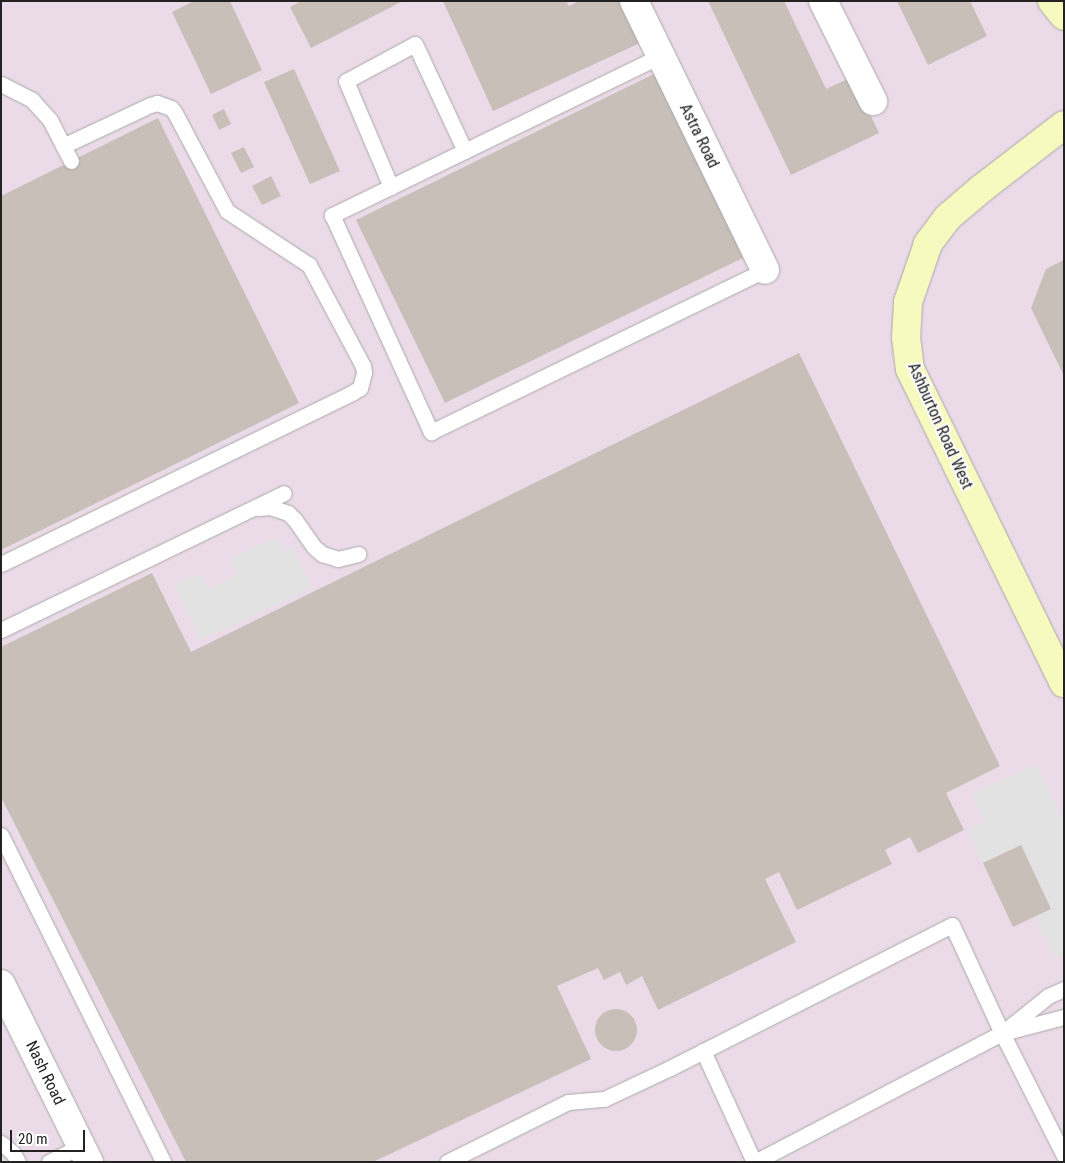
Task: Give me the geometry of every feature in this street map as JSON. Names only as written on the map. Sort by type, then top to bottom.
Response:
[{"type":"main road","points":[[1052,1],[1064,16]]},
{"type":"main road","name":"Ashburton Road West","points":[[1064,125],[948,217],[928,244],[908,302],[906,336],[910,369],[1064,683]]},
{"type":"street","name":"Astra Road","points":[[634,1],[765,270]]},
{"type":"street","points":[[823,1],[873,101]]},
{"type":"street","name":"Nash Road","points":[[1,984],[85,1154]]},
{"type":"lane","points":[[391,187],[346,81],[415,44],[465,151]]},
{"type":"lane","points":[[660,56],[332,215],[430,432],[765,270]]},
{"type":"lane","points":[[1,84],[32,100],[50,120],[71,161]]},
{"type":"lane","points":[[1,564],[354,392],[360,388],[364,373],[363,366],[309,265],[227,212],[176,113],[171,108],[157,103],[150,105],[63,146]]},
{"type":"lane","points":[[1,630],[284,493]]},
{"type":"lane","points":[[251,509],[270,507],[288,513],[314,547],[330,558],[338,559],[358,554]]},
{"type":"lane","points":[[1,835],[163,1162]]},
{"type":"lane","points":[[447,1162],[568,1102],[604,1099],[704,1051],[952,924],[1002,1033],[1064,1156]]},
{"type":"lane","points":[[704,1051],[755,1162],[1002,1033],[1048,996],[1064,989]]},
{"type":"lane","points":[[1002,1033],[1064,1017]]},
{"type":"lane","points":[[1,1143],[13,1153],[18,1162]]},
{"type":"lane","points":[[49,1162],[85,1154]]},
{"type":"shaded area","points":[[1,1],[1064,1],[1064,1162],[1,1162]]},
{"type":"shaded area","points":[[277,537],[284,552],[294,548],[312,588],[200,640],[174,585],[200,573],[208,589],[237,575],[230,559]]},
{"type":"shaded area","points":[[1036,764],[1064,823],[1064,954],[1054,958],[1035,917],[1051,909],[1022,845],[983,863],[967,829],[984,821],[972,794]]},
{"type":"building","points":[[194,1],[230,1],[262,70],[211,94],[172,12]]},
{"type":"building","points":[[301,1],[403,1],[311,48],[290,7]]},
{"type":"building","points":[[443,1],[566,1],[569,6],[579,1],[620,1],[640,43],[493,111]]},
{"type":"building","points":[[708,1],[784,1],[826,89],[852,77],[879,133],[791,175]]},
{"type":"building","points":[[897,1],[970,1],[987,36],[928,65]]},
{"type":"building","points":[[294,69],[340,171],[310,184],[264,82]]},
{"type":"building","points":[[660,71],[749,255],[445,403],[356,220]]},
{"type":"building","points":[[224,109],[231,124],[219,130],[212,115]]},
{"type":"building","points":[[158,118],[299,403],[1,550],[1,196]]},
{"type":"building","points":[[244,147],[254,167],[241,173],[231,153]]},
{"type":"building","points":[[271,176],[281,196],[262,205],[252,186]]},
{"type":"building","points":[[1064,260],[1064,376],[1031,308],[1046,269]]},
{"type":"building","points":[[799,353],[1000,766],[946,793],[964,830],[918,853],[910,837],[885,850],[892,864],[797,910],[779,872],[765,879],[796,942],[658,1010],[642,976],[626,985],[620,972],[604,980],[598,968],[557,986],[591,1059],[373,1162],[186,1162],[1,797],[1,647],[152,573],[191,652]]},
{"type":"building","points":[[1021,845],[1051,909],[1013,927],[983,863]]},
{"type":"building","points":[[616,1009],[631,1015],[637,1030],[631,1045],[616,1051],[601,1045],[595,1030],[601,1015]]}]
